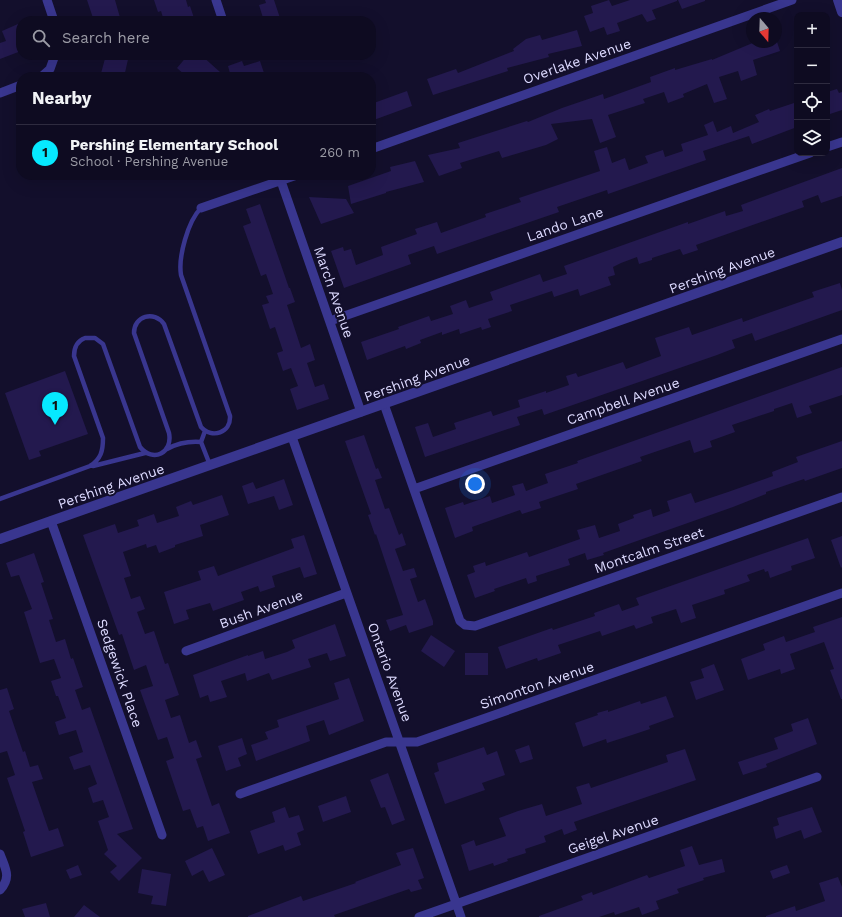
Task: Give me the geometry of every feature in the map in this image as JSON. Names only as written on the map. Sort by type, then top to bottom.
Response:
[{"type":"street","points":[[47,0],[52,16]]},
{"type":"street","points":[[216,0],[221,16]]},
{"type":"street","name":"Overlake Avenue","points":[[376,147],[792,0]]},
{"type":"street","points":[[838,0],[842,12]]},
{"type":"street","points":[[47,72],[50,69],[54,60]]},
{"type":"street","points":[[0,93],[16,88]]},
{"type":"street","points":[[830,146],[842,142]]},
{"type":"street","name":"Lando Lane","points":[[330,321],[801,156]]},
{"type":"street","points":[[202,208],[281,181]]},
{"type":"street","name":"March Avenue","points":[[281,181],[362,412]]},
{"type":"street","name":"Pershing Avenue","points":[[0,539],[842,242]]},
{"type":"street","name":"Campbell Avenue","points":[[414,489],[842,339]]},
{"type":"street","points":[[384,404],[414,489]]},
{"type":"street","name":"Ontario Avenue","points":[[292,437],[462,917]]},
{"type":"street","name":"Montcalm Street","points":[[414,489],[460,621],[466,625],[475,626],[842,497]]},
{"type":"street","name":"Sedgewick Place","points":[[51,521],[162,835]]},
{"type":"street","name":"Bush Avenue","points":[[186,651],[346,593]]},
{"type":"street","name":"Simonton Avenue","points":[[240,794],[386,742],[417,742],[842,593]]},
{"type":"street","name":"Geigel Avenue","points":[[419,917],[817,776]]},
{"type":"street","points":[[0,854],[7,873],[7,880],[2,888]]},
{"type":"lane","points":[[167,449],[170,442],[169,433],[135,339],[134,329],[141,318],[148,316],[156,317],[164,324],[199,424],[206,431],[214,434],[222,432],[228,426],[230,418],[180,275],[180,258],[193,219],[202,208]]},
{"type":"lane","points":[[90,466],[100,457],[103,438],[74,356],[75,348],[79,341],[85,338],[96,338],[103,344],[138,443],[146,453]]},
{"type":"lane","points":[[206,431],[201,442],[210,466]]},
{"type":"lane","points":[[0,499],[90,466],[146,453],[157,455],[178,443],[194,441],[201,442]]},
{"type":"building","points":[[87,0],[115,0],[120,16],[92,16]]},
{"type":"building","points":[[154,0],[186,0],[193,16],[162,16],[161,11],[158,12]]},
{"type":"building","points":[[265,0],[274,0],[279,16],[262,16],[259,5],[266,3]]},
{"type":"building","points":[[609,0],[612,6],[630,0],[677,1],[652,10],[656,19],[647,22],[642,14],[617,23],[620,31],[607,35],[604,27],[590,32],[584,16],[593,13],[591,6]]},
{"type":"building","points":[[678,0],[705,0],[705,1],[682,9]]},
{"type":"building","points":[[16,25],[16,53],[0,59],[0,43],[6,41],[2,31]]},
{"type":"building","points":[[577,30],[582,46],[548,54],[549,57],[507,68],[508,71],[433,95],[427,79],[456,69],[458,73],[514,51],[513,49],[526,39],[540,35],[542,40]]},
{"type":"building","points":[[746,46],[746,48],[779,48],[780,51],[753,60],[757,75],[741,81],[738,71],[719,77],[727,99],[714,103],[707,84],[683,94],[684,97],[668,103],[664,92],[643,99],[645,103],[608,115],[616,137],[600,143],[592,119],[551,124],[558,139],[546,145],[502,158],[499,151],[460,163],[462,168],[439,176],[428,155],[460,148],[458,143],[527,121],[528,122],[562,108],[603,94],[604,99],[651,82],[650,77],[675,68],[675,70],[712,60]]},
{"type":"building","points":[[105,60],[128,60],[125,72],[101,72]]},
{"type":"building","points":[[184,60],[207,60],[220,72],[181,72],[177,68]]},
{"type":"building","points":[[242,61],[244,66],[260,61],[264,72],[230,72],[228,66]]},
{"type":"building","points":[[837,89],[839,93],[842,92],[842,110],[830,114],[830,91]]},
{"type":"building","points":[[407,91],[412,106],[376,119],[376,102]]},
{"type":"building","points":[[794,103],[794,128],[752,144],[749,136],[703,151],[706,160],[608,194],[607,190],[557,207],[559,212],[437,254],[434,246],[408,255],[411,264],[344,288],[331,251],[343,247],[344,251],[351,249],[356,265],[383,255],[381,247],[417,234],[415,229],[437,222],[441,233],[486,217],[485,214],[521,202],[519,198],[600,171],[594,151],[607,147],[612,163],[625,158],[629,170],[648,163],[645,156],[663,150],[665,157],[683,151],[681,144],[708,135],[704,125],[713,121],[717,132],[731,126],[733,133],[759,122],[755,115],[769,109],[770,111]]},
{"type":"building","points":[[415,161],[424,182],[386,192],[351,204],[348,186],[365,180],[376,180],[376,176],[391,171],[390,167]]},
{"type":"building","points":[[842,168],[842,196],[821,203],[818,195],[802,201],[804,207],[696,245],[698,250],[683,255],[680,249],[639,264],[637,257],[613,267],[615,275],[608,277],[611,285],[580,296],[578,289],[554,297],[552,291],[510,305],[512,311],[488,319],[491,327],[482,330],[481,327],[460,334],[459,329],[442,335],[442,332],[420,340],[421,343],[406,349],[405,346],[367,360],[361,342],[399,329],[398,327],[429,316],[431,321],[453,314],[450,306],[466,300],[469,308],[493,300],[490,292],[540,274],[543,282],[567,274],[564,266],[688,222],[688,224],[725,211],[726,216],[743,211],[741,205]]},
{"type":"building","points":[[309,197],[346,199],[354,213],[321,224]]},
{"type":"building","points":[[260,204],[295,302],[287,305],[301,348],[310,344],[315,360],[307,363],[315,387],[324,384],[329,399],[297,410],[290,389],[298,386],[291,368],[283,371],[277,353],[283,351],[275,327],[270,329],[262,305],[269,303],[266,296],[273,294],[266,274],[261,276],[243,226],[251,223],[246,209]]},
{"type":"building","points":[[840,283],[842,290],[842,310],[755,341],[752,333],[732,340],[735,348],[717,355],[544,415],[542,409],[517,417],[520,425],[425,457],[415,427],[428,423],[433,437],[456,429],[454,423],[491,411],[493,416],[520,407],[518,400],[569,385],[566,376],[576,373],[578,377],[623,362],[626,369],[661,356],[655,338],[689,327],[692,335],[742,318],[743,322],[814,297],[812,292]]},
{"type":"building","points":[[842,367],[842,395],[809,406],[812,413],[797,418],[792,403],[774,409],[774,411],[732,425],[735,432],[710,441],[712,447],[694,453],[690,440],[640,457],[642,461],[576,484],[578,489],[539,502],[541,508],[522,514],[520,510],[472,527],[473,531],[455,538],[445,508],[463,502],[464,505],[490,496],[492,503],[515,495],[512,486],[523,483],[526,491],[548,483],[545,474],[578,463],[577,461]]},
{"type":"building","points":[[65,371],[88,434],[39,451],[41,456],[29,460],[5,393]]},
{"type":"building","points":[[364,435],[376,469],[378,468],[382,478],[375,480],[385,509],[389,508],[399,535],[402,533],[406,545],[395,549],[403,571],[414,568],[417,577],[410,579],[418,602],[425,599],[433,621],[433,625],[409,633],[406,625],[390,631],[386,620],[403,615],[376,534],[375,535],[368,515],[371,514],[345,441]]},
{"type":"building","points":[[842,441],[842,468],[805,481],[804,479],[766,492],[766,494],[733,507],[603,553],[604,555],[587,560],[585,553],[568,559],[570,565],[536,576],[537,581],[528,584],[526,578],[494,589],[495,591],[475,598],[467,575],[475,572],[473,566],[485,562],[486,566],[527,552],[529,557],[580,539],[577,530],[595,525],[599,538],[620,531],[618,524],[634,518],[633,515],[651,509],[653,517],[670,511],[667,501],[691,493],[695,503],[728,492],[773,476],[772,472],[798,462],[796,457]]},
{"type":"building","points":[[284,479],[293,505],[279,510],[274,496],[248,504],[242,486],[253,482],[256,489]]},
{"type":"building","points":[[222,495],[229,515],[200,525],[203,536],[175,545],[175,547],[159,553],[156,545],[147,548],[146,544],[123,552],[131,576],[124,578],[131,599],[140,596],[145,609],[137,612],[145,634],[154,631],[165,664],[168,663],[179,695],[165,700],[171,718],[180,715],[189,743],[196,740],[202,757],[196,759],[212,806],[219,803],[230,833],[208,841],[203,826],[197,828],[190,809],[183,811],[166,761],[174,758],[167,737],[158,740],[140,690],[153,686],[146,665],[134,670],[122,634],[119,635],[83,535],[115,524],[118,533],[139,526],[137,520],[154,514],[157,523],[179,516],[176,507],[191,501],[193,505]]},
{"type":"building","points":[[304,535],[317,574],[304,578],[300,567],[272,576],[275,587],[260,592],[258,586],[241,592],[244,600],[213,611],[210,603],[186,610],[189,619],[174,624],[164,592],[201,580],[198,571],[214,566],[218,576],[294,548],[291,539]]},
{"type":"building","points":[[842,536],[842,567],[841,568],[831,540]]},
{"type":"building","points":[[808,538],[815,558],[791,566],[792,570],[770,578],[768,571],[765,572],[764,569],[747,575],[750,581],[724,590],[725,594],[692,605],[696,618],[681,623],[676,609],[651,617],[653,623],[636,629],[634,625],[602,636],[600,631],[558,645],[561,653],[538,661],[537,658],[506,669],[498,647],[552,628],[553,630],[595,616],[594,613],[619,604],[622,611],[639,605],[636,598]]},
{"type":"building","points":[[34,553],[44,582],[41,583],[53,619],[49,620],[56,642],[65,639],[71,659],[73,658],[83,687],[75,690],[82,710],[90,707],[133,829],[117,834],[142,858],[119,881],[110,872],[117,866],[104,854],[108,850],[98,821],[109,817],[103,800],[93,803],[88,788],[97,784],[90,765],[74,770],[69,757],[83,752],[76,730],[59,735],[55,722],[66,718],[51,681],[61,678],[54,659],[40,663],[24,612],[32,609],[19,575],[11,577],[6,563]]},
{"type":"building","points":[[842,617],[842,699],[830,670],[834,669],[824,642],[790,654],[795,669],[781,674],[780,669],[748,680],[741,659],[765,650],[763,644],[784,636],[786,642],[815,632],[813,627]]},
{"type":"building","points":[[335,624],[346,656],[330,661],[327,653],[308,659],[311,667],[272,680],[269,673],[247,681],[245,673],[221,681],[227,697],[210,702],[208,695],[200,698],[193,675],[263,651],[265,659],[287,652],[295,648],[292,640]]},
{"type":"building","points":[[431,635],[455,651],[444,667],[421,651]]},
{"type":"building","points":[[465,653],[488,653],[488,675],[465,675]]},
{"type":"building","points":[[714,664],[724,690],[696,700],[690,682],[704,678],[701,669]]},
{"type":"building","points":[[349,678],[364,721],[329,735],[324,720],[306,726],[310,741],[256,761],[251,745],[268,739],[265,732],[279,727],[277,720],[339,699],[334,683]]},
{"type":"building","points":[[7,688],[14,709],[9,711],[23,752],[25,751],[30,767],[38,765],[43,779],[32,782],[49,831],[58,828],[64,846],[31,857],[23,832],[25,831],[7,778],[15,775],[7,751],[0,753],[0,690]]},
{"type":"building","points":[[666,696],[674,717],[649,726],[650,729],[632,735],[607,743],[606,739],[583,747],[575,723],[598,715],[597,713],[608,710],[608,712],[640,701],[641,704]]},
{"type":"building","points":[[808,718],[817,744],[766,764],[767,767],[743,775],[738,762],[778,749],[774,738],[793,731],[791,724]]},
{"type":"building","points":[[242,738],[247,754],[238,758],[241,766],[226,771],[218,746]]},
{"type":"building","points":[[529,745],[533,759],[520,763],[515,750]]},
{"type":"building","points":[[484,747],[487,755],[497,751],[505,775],[482,783],[485,790],[445,804],[434,773],[439,771],[437,763]]},
{"type":"building","points":[[685,749],[696,780],[574,822],[577,830],[564,835],[562,829],[544,836],[546,842],[525,849],[526,853],[507,859],[508,861],[494,866],[493,863],[469,871],[461,845],[474,840],[476,846],[506,836],[499,818],[542,804],[546,816],[582,804],[576,787],[589,783],[591,788],[668,762],[666,755]]},
{"type":"building","points":[[388,773],[405,820],[392,825],[385,807],[381,808],[370,780]]},
{"type":"building","points":[[346,796],[351,812],[323,822],[318,806]]},
{"type":"building","points":[[285,807],[289,818],[299,815],[304,830],[297,833],[301,845],[285,851],[283,845],[258,854],[250,831],[275,822],[272,812]]},
{"type":"building","points":[[812,807],[822,832],[804,839],[801,830],[776,839],[773,827],[779,825],[777,818]]},
{"type":"building","points":[[692,846],[699,865],[722,859],[725,872],[703,878],[704,880],[677,889],[679,893],[656,901],[659,909],[642,915],[639,907],[615,915],[614,912],[599,917],[539,917],[583,900],[581,896],[592,892],[593,895],[647,875],[649,878],[685,866],[680,850]]},
{"type":"building","points":[[212,848],[225,875],[209,882],[203,870],[192,876],[185,861]]},
{"type":"building","points":[[413,848],[424,878],[418,880],[422,889],[411,892],[409,889],[334,915],[335,917],[248,917],[301,896],[303,901],[356,883],[355,882],[401,865],[396,853]]},
{"type":"building","points":[[78,865],[82,875],[70,879],[66,870]]},
{"type":"building","points":[[787,865],[790,873],[773,879],[770,871]]},
{"type":"building","points":[[142,869],[171,874],[166,906],[151,904],[153,896],[138,893]]},
{"type":"building","points":[[838,877],[842,887],[842,917],[766,917],[795,906],[796,911],[825,901],[819,883]]},
{"type":"building","points":[[46,903],[50,917],[25,917],[22,909]]},
{"type":"building","points":[[84,905],[100,917],[74,917]]},
{"type":"place","name":"Pershing Elementary School","points":[[55,425]]}]
